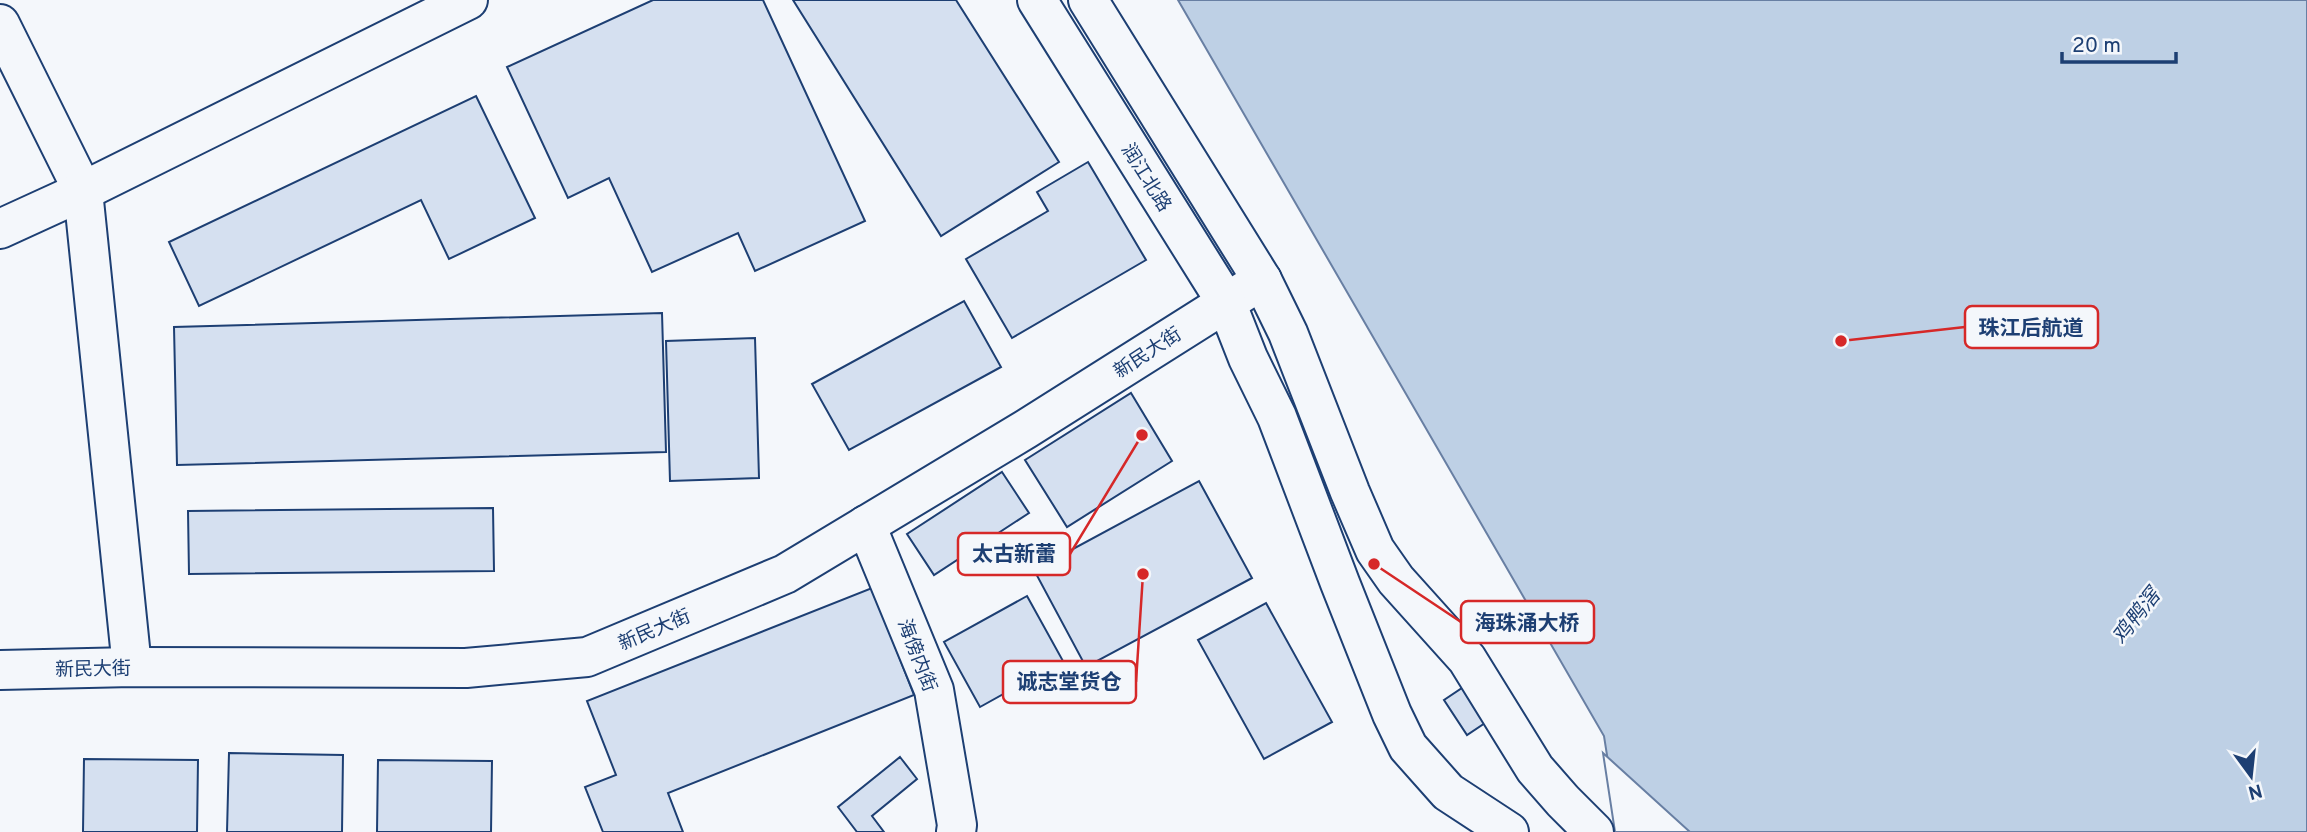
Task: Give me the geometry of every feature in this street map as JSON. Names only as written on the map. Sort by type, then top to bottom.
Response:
[{"type":"street","points":[[0,229],[83,191],[468,0]]},
{"type":"street","name":"润江北路","points":[[1037,0],[1226,302],[1248,358],[1277,417],[1392,714],[1408,747],[1448,792],[1509,832]]},
{"type":"street","points":[[1088,0],[1262,280],[1288,333],[1375,550],[1396,580],[1467,659],[1535,769],[1594,832]]},
{"type":"street","points":[[0,24],[83,191],[132,667]]},
{"type":"street","name":"新民大街","points":[[0,670],[132,667],[466,668],[587,657],[785,574],[1026,429],[1262,280]]},
{"type":"street","name":"海傍内街","points":[[866,525],[934,690],[956,832]]},
{"type":"water","name":"鸡鸭滘","points":[[1178,0],[2307,0],[2307,832],[1619,832],[1604,736]]},
{"type":"pier","points":[[1603,753],[1690,832],[1615,832]]},
{"type":"building","points":[[653,0],[763,0],[865,221],[755,271],[738,233],[652,272],[609,178],[568,198],[507,67]]},
{"type":"building","points":[[793,0],[956,0],[1059,162],[941,236]]},
{"type":"building","points":[[476,96],[535,218],[449,259],[421,200],[199,306],[169,242]]},
{"type":"building","points":[[1088,162],[1146,260],[1012,338],[966,259],[1048,211],[1037,192]]},
{"type":"building","points":[[964,301],[1001,367],[849,450],[812,384]]},
{"type":"building","points":[[662,313],[666,452],[177,465],[174,327]]},
{"type":"building","points":[[755,338],[759,478],[670,481],[666,341]]},
{"type":"building","points":[[1131,393],[1172,461],[1067,527],[1025,460]]},
{"type":"building","points":[[1002,472],[1029,513],[934,575],[907,534]]},
{"type":"building","points":[[1199,481],[1252,578],[1086,667],[1034,570]]},
{"type":"building","points":[[493,508],[494,571],[189,574],[188,511]]},
{"type":"building","points":[[872,588],[914,695],[668,793],[683,832],[603,832],[585,787],[616,775],[587,701]]},
{"type":"building","points":[[1027,596],[1063,661],[980,707],[944,642]]},
{"type":"building","points":[[1266,603],[1332,722],[1264,759],[1198,640]]},
{"type":"building","points":[[1468,684],[1491,719],[1467,735],[1444,700]]},
{"type":"building","points":[[229,753],[343,755],[342,832],[227,832]]},
{"type":"building","points":[[900,757],[917,779],[872,816],[884,832],[857,832],[838,807]]},
{"type":"building","points":[[84,759],[198,760],[197,832],[83,832]]},
{"type":"building","points":[[378,760],[492,761],[491,832],[377,832]]},
{"type":"place","name":"珠江后航道","points":[[1841,341]]},
{"type":"place","name":"太古新蕾","points":[[1142,435]]},
{"type":"place","name":"海珠涌大桥","points":[[1374,564]]},
{"type":"place","name":"诚志堂货仓","points":[[1143,574]]}]
